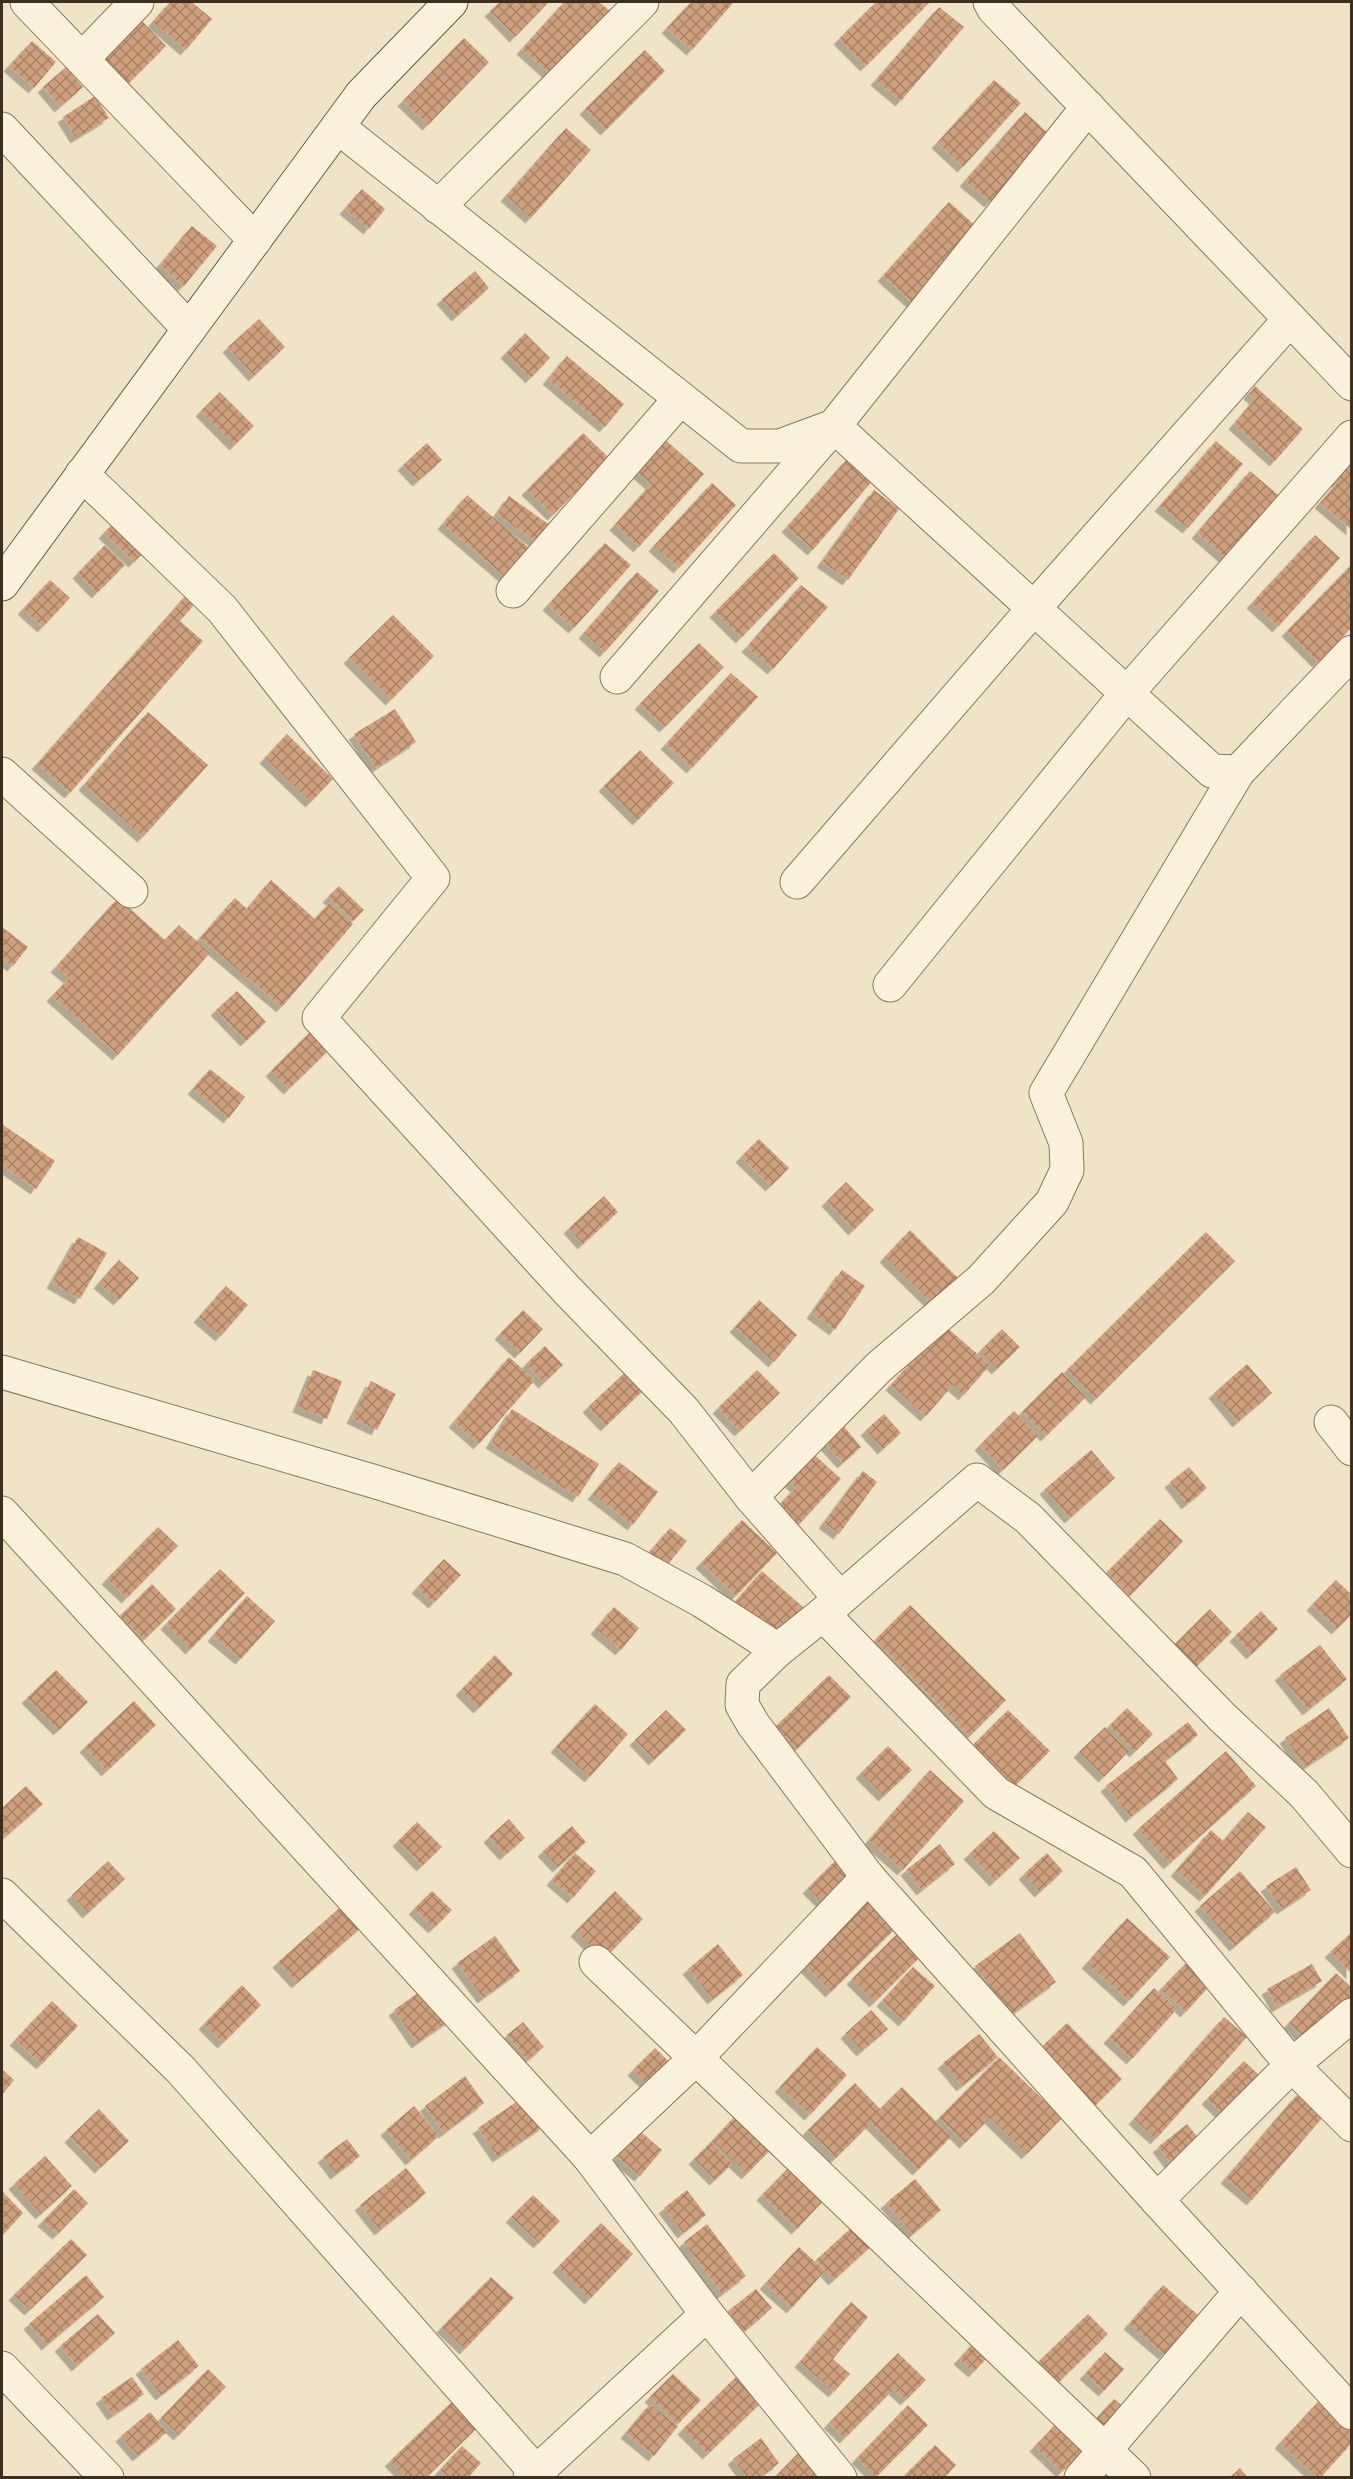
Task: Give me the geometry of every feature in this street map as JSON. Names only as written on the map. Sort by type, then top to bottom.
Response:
[{"type":"street","points":[[27,2],[255,240]]},
{"type":"street","points":[[82,59],[137,2]]},
{"type":"street","points":[[2,584],[361,95],[451,2]]},
{"type":"street","points":[[438,207],[642,2]]},
{"type":"street","points":[[990,2],[994,9],[1352,384]]},
{"type":"street","points":[[617,677],[834,426],[1088,107]]},
{"type":"street","points":[[338,127],[741,446],[780,446],[834,426]]},
{"type":"street","points":[[5,140],[189,329]]},
{"type":"street","points":[[797,882],[1034,608],[1290,319]]},
{"type":"street","points":[[513,591],[680,399]]},
{"type":"street","points":[[834,426],[1212,771],[1238,772]]},
{"type":"street","points":[[890,986],[1127,693],[1352,436]]},
{"type":"street","points":[[82,474],[222,609],[433,878],[319,1018],[566,1289],[684,1411],[831,1606],[996,1793],[1133,1872],[1292,2065],[1352,2125]]},
{"type":"street","points":[[751,1497],[879,1367],[924,1331],[981,1280],[1052,1202],[1067,1170],[1066,1143],[1046,1092],[1238,772],[1352,652]]},
{"type":"street","points":[[2,774],[131,891]]},
{"type":"street","points":[[2,1372],[376,1482],[625,1559],[702,1601],[778,1650]]},
{"type":"street","points":[[1331,1422],[1352,1449]]},
{"type":"street","points":[[1352,1851],[1304,1794],[1223,1718],[1028,1518],[977,1480],[778,1650],[743,1684],[742,1705],[753,1724],[868,1877],[1352,2414]]},
{"type":"street","points":[[2,1513],[590,2158],[706,2314],[840,2478]]},
{"type":"street","points":[[590,2158],[696,2058],[868,1877]]},
{"type":"street","points":[[2,1895],[181,2070],[536,2476],[706,2314]]},
{"type":"street","points":[[596,1962],[1134,2478]]},
{"type":"street","points":[[1157,2200],[1292,2065],[1352,2015]]},
{"type":"street","points":[[1081,2478],[1241,2291]]},
{"type":"street","points":[[2,2368],[106,2478]]},
{"type":"building","points":[[170,2],[192,2],[212,19],[186,50],[153,22]]},
{"type":"building","points":[[500,2],[549,2],[515,37],[490,11]]},
{"type":"building","points":[[564,2],[599,2],[610,11],[552,76],[522,49]]},
{"type":"building","points":[[691,2],[734,2],[692,50],[667,28]]},
{"type":"building","points":[[876,2],[930,2],[866,66],[839,39]]},
{"type":"building","points":[[939,7],[964,27],[901,101],[876,80]]},
{"type":"building","points":[[141,20],[166,46],[120,92],[94,66]]},
{"type":"building","points":[[464,38],[489,62],[428,125],[403,101]]},
{"type":"building","points":[[32,41],[56,62],[34,88],[9,66]]},
{"type":"building","points":[[645,50],[665,71],[606,130],[585,109]]},
{"type":"building","points":[[66,67],[83,87],[60,107],[43,87]]},
{"type":"building","points":[[994,80],[1021,103],[963,167],[937,143]]},
{"type":"building","points":[[95,96],[109,118],[76,138],[63,117]]},
{"type":"building","points":[[1025,112],[1049,134],[990,202],[965,181]]},
{"type":"building","points":[[566,128],[591,150],[531,218],[506,196]]},
{"type":"building","points":[[362,189],[385,209],[369,229],[345,209]]},
{"type":"building","points":[[949,202],[979,229],[912,302],[883,276]]},
{"type":"building","points":[[192,226],[217,246],[184,286],[160,265]]},
{"type":"building","points":[[475,271],[489,288],[457,316],[442,299]]},
{"type":"building","points":[[259,319],[285,347],[254,376],[228,347]]},
{"type":"building","points":[[525,333],[550,358],[531,378],[506,353]]},
{"type":"building","points":[[567,356],[624,404],[605,427],[548,379]]},
{"type":"building","points":[[1255,386],[1303,429],[1275,461],[1234,424],[1255,399],[1249,394]]},
{"type":"building","points":[[220,392],[254,426],[235,445],[201,411]]},
{"type":"building","points":[[583,433],[609,458],[553,515],[527,490]]},
{"type":"building","points":[[662,437],[704,474],[639,547],[615,525],[651,484],[634,469]]},
{"type":"building","points":[[1216,441],[1243,464],[1188,528],[1160,506]]},
{"type":"building","points":[[427,443],[442,460],[418,481],[403,465]]},
{"type":"building","points":[[1352,453],[1352,530],[1320,503],[1338,482],[1327,472]]},
{"type":"building","points":[[849,457],[874,479],[813,550],[787,527]]},
{"type":"building","points":[[1250,471],[1290,505],[1236,567],[1197,533]]},
{"type":"building","points":[[712,483],[736,505],[679,568],[654,546]]},
{"type":"building","points":[[874,490],[899,509],[848,580],[822,562]]},
{"type":"building","points":[[467,495],[535,553],[510,581],[443,524]]},
{"type":"building","points":[[509,496],[551,526],[539,544],[497,514]]},
{"type":"building","points":[[123,514],[153,543],[134,562],[104,533]]},
{"type":"building","points":[[1315,535],[1340,558],[1278,627],[1252,603]]},
{"type":"building","points":[[605,543],[631,565],[574,628],[548,605]]},
{"type":"building","points":[[105,545],[125,565],[97,593],[78,573]]},
{"type":"building","points":[[774,553],[799,578],[741,638],[715,612]]},
{"type":"building","points":[[1352,564],[1352,627],[1318,662],[1287,631]]},
{"type":"building","points":[[637,572],[659,591],[605,652],[584,633]]},
{"type":"building","points":[[50,580],[70,598],[43,627],[23,609]]},
{"type":"building","points":[[801,585],[828,607],[773,669],[747,647]]},
{"type":"building","points":[[190,591],[199,599],[180,621],[203,641],[70,793],[37,764]]},
{"type":"building","points":[[393,615],[434,656],[391,700],[349,658]]},
{"type":"building","points":[[699,643],[724,667],[665,727],[640,704]]},
{"type":"building","points":[[731,673],[758,697],[692,768],[666,744]]},
{"type":"building","points":[[395,709],[416,742],[376,768],[354,734]]},
{"type":"building","points":[[148,712],[208,765],[143,837],[84,785]]},
{"type":"building","points":[[287,734],[333,779],[311,802],[265,758]]},
{"type":"building","points":[[640,750],[674,783],[638,820],[604,786]]},
{"type":"building","points":[[271,880],[315,919],[329,903],[353,924],[282,1007],[200,938],[235,898],[247,909]]},
{"type":"building","points":[[339,886],[364,910],[353,921],[328,897]]},
{"type":"building","points":[[118,898],[165,940],[179,925],[210,953],[118,1055],[52,996],[69,978],[56,967]]},
{"type":"building","points":[[2,927],[28,947],[13,966],[2,958]]},
{"type":"building","points":[[237,991],[266,1022],[246,1041],[216,1010]]},
{"type":"building","points":[[310,1032],[328,1051],[289,1089],[271,1071]]},
{"type":"building","points":[[210,1069],[245,1097],[229,1118],[193,1089]]},
{"type":"building","points":[[2,1124],[55,1161],[36,1189],[2,1165]]},
{"type":"building","points":[[759,1139],[789,1168],[771,1186],[741,1157]]},
{"type":"building","points":[[846,1182],[874,1210],[854,1230],[827,1201]]},
{"type":"building","points":[[604,1196],[618,1212],[583,1244],[569,1228]]},
{"type":"building","points":[[910,1230],[958,1278],[933,1304],[885,1257]]},
{"type":"building","points":[[1206,1232],[1235,1261],[1096,1399],[1067,1370]]},
{"type":"building","points":[[78,1237],[107,1253],[80,1299],[52,1283]]},
{"type":"building","points":[[119,1260],[139,1278],[119,1300],[99,1283]]},
{"type":"building","points":[[842,1270],[865,1286],[835,1330],[812,1313]]},
{"type":"building","points":[[226,1286],[248,1305],[221,1336],[199,1317]]},
{"type":"building","points":[[759,1300],[797,1335],[774,1362],[735,1327]]},
{"type":"building","points":[[523,1310],[543,1329],[520,1353],[500,1334]]},
{"type":"building","points":[[944,1325],[990,1365],[964,1395],[953,1385],[926,1416],[891,1385]]},
{"type":"building","points":[[1002,1329],[1020,1347],[997,1369],[980,1351]]},
{"type":"building","points":[[545,1346],[563,1365],[544,1383],[526,1364]]},
{"type":"building","points":[[509,1357],[535,1380],[479,1444],[454,1422]]},
{"type":"building","points":[[1247,1364],[1272,1393],[1238,1422],[1214,1393]]},
{"type":"building","points":[[632,1366],[650,1384],[606,1426],[588,1407]]},
{"type":"building","points":[[313,1370],[342,1381],[327,1419],[298,1407]]},
{"type":"building","points":[[757,1370],[780,1393],[740,1431],[718,1408]]},
{"type":"building","points":[[1062,1372],[1086,1397],[1046,1436],[1022,1412]]},
{"type":"building","points":[[371,1381],[396,1394],[377,1430],[352,1418]]},
{"type":"building","points":[[512,1409],[599,1464],[578,1497],[491,1443]]},
{"type":"building","points":[[1014,1411],[1038,1436],[1003,1470],[980,1445]]},
{"type":"building","points":[[884,1414],[901,1433],[883,1449],[866,1430]]},
{"type":"building","points":[[841,1423],[861,1447],[843,1463],[822,1440]]},
{"type":"building","points":[[808,1449],[841,1479],[793,1531],[773,1512],[796,1487],[783,1475]]},
{"type":"building","points":[[1091,1450],[1115,1478],[1070,1518],[1045,1489]]},
{"type":"building","points":[[619,1462],[658,1492],[633,1525],[593,1494]]},
{"type":"building","points":[[1189,1467],[1207,1488],[1187,1504],[1170,1482]]},
{"type":"building","points":[[863,1471],[877,1482],[839,1534],[824,1523]]},
{"type":"building","points":[[1160,1519],[1183,1541],[1130,1596],[1107,1572]]},
{"type":"building","points":[[742,1520],[777,1553],[736,1596],[701,1563]]},
{"type":"building","points":[[158,1527],[178,1546],[127,1598],[107,1579]]},
{"type":"building","points":[[670,1528],[687,1541],[665,1568],[648,1554]]},
{"type":"building","points":[[444,1559],[461,1575],[434,1603],[417,1588]]},
{"type":"building","points":[[220,1569],[245,1593],[191,1649],[166,1624]]},
{"type":"building","points":[[762,1571],[804,1608],[778,1638],[736,1601]]},
{"type":"building","points":[[1336,1580],[1352,1595],[1352,1614],[1337,1629],[1312,1605]]},
{"type":"building","points":[[152,1584],[176,1609],[144,1640],[120,1616]]},
{"type":"building","points":[[247,1596],[275,1621],[241,1659],[213,1636]]},
{"type":"building","points":[[910,1605],[1006,1700],[970,1736],[875,1640]]},
{"type":"building","points":[[614,1607],[639,1628],[621,1650],[596,1629]]},
{"type":"building","points":[[1210,1609],[1232,1632],[1195,1668],[1173,1646]]},
{"type":"building","points":[[1261,1611],[1278,1629],[1252,1654],[1235,1636]]},
{"type":"building","points":[[1320,1645],[1347,1679],[1308,1710],[1280,1675]]},
{"type":"building","points":[[495,1655],[513,1674],[479,1708],[461,1690]]},
{"type":"building","points":[[56,1670],[88,1702],[59,1730],[27,1698]]},
{"type":"building","points":[[829,1675],[851,1697],[797,1749],[775,1727]]},
{"type":"building","points":[[134,1701],[156,1725],[107,1771],[85,1747]]},
{"type":"building","points":[[595,1704],[628,1734],[590,1777],[556,1747]]},
{"type":"building","points":[[1127,1708],[1153,1734],[1135,1752],[1109,1726]]},
{"type":"building","points":[[1329,1708],[1349,1738],[1305,1767],[1285,1738]]},
{"type":"building","points":[[666,1710],[686,1730],[654,1760],[635,1740]]},
{"type":"building","points":[[1008,1710],[1050,1751],[1015,1786],[973,1745]]},
{"type":"building","points":[[1188,1722],[1198,1735],[1165,1761],[1178,1779],[1131,1817],[1106,1786]]},
{"type":"building","points":[[1105,1727],[1129,1751],[1104,1777],[1079,1752]]},
{"type":"building","points":[[888,1746],[912,1770],[884,1796],[861,1773]]},
{"type":"building","points":[[1226,1751],[1256,1786],[1169,1864],[1138,1829]]},
{"type":"building","points":[[930,1770],[964,1801],[903,1870],[869,1840]]},
{"type":"building","points":[[26,1786],[43,1804],[5,1837],[2,1833],[2,1808]]},
{"type":"building","points":[[1248,1812],[1266,1827],[1205,1896],[1176,1871],[1211,1830],[1223,1841]]},
{"type":"building","points":[[509,1819],[525,1838],[505,1855],[489,1837]]},
{"type":"building","points":[[417,1822],[442,1847],[422,1866],[398,1841]]},
{"type":"building","points":[[572,1826],[586,1842],[558,1867],[543,1851]]},
{"type":"building","points":[[994,1831],[1020,1858],[995,1881],[969,1854]]},
{"type":"building","points":[[940,1844],[955,1864],[922,1890],[906,1870]]},
{"type":"building","points":[[575,1853],[596,1871],[573,1898],[552,1880]]},
{"type":"building","points":[[1047,1853],[1063,1871],[1040,1892],[1024,1874]]},
{"type":"building","points":[[837,1859],[859,1882],[830,1910],[808,1888]]},
{"type":"building","points":[[108,1861],[125,1879],[88,1913],[72,1895]]},
{"type":"building","points":[[1296,1867],[1311,1890],[1282,1909],[1266,1886]]},
{"type":"building","points":[[1240,1871],[1275,1912],[1235,1946],[1200,1906]]},
{"type":"building","points":[[432,1891],[452,1910],[434,1928],[414,1909]]},
{"type":"building","points":[[615,1891],[643,1919],[604,1959],[576,1931]]},
{"type":"building","points":[[870,1894],[900,1924],[831,1992],[801,1962]]},
{"type":"building","points":[[344,1904],[363,1926],[297,1983],[278,1962]]},
{"type":"building","points":[[1127,1918],[1170,1957],[1129,2001],[1087,1963]]},
{"type":"building","points":[[899,1932],[922,1955],[875,2002],[852,1979]]},
{"type":"building","points":[[1352,1932],[1352,1974],[1330,1952]]},
{"type":"building","points":[[1020,1933],[1056,1982],[1011,2015],[975,1966]]},
{"type":"building","points":[[495,1936],[520,1971],[483,1998],[457,1963]]},
{"type":"building","points":[[718,1944],[743,1975],[713,1999],[688,1969]]},
{"type":"building","points":[[1188,1961],[1212,1983],[1186,2012],[1161,1989]]},
{"type":"building","points":[[1312,1964],[1322,1981],[1277,2007],[1267,1989]]},
{"type":"building","points":[[913,1967],[935,1986],[904,2021],[882,2001]]},
{"type":"building","points":[[1336,1973],[1352,1988],[1352,2004],[1312,2045],[1289,2023]]},
{"type":"building","points":[[242,1985],[261,2005],[223,2043],[204,2024]]},
{"type":"building","points":[[429,1985],[453,2018],[417,2043],[394,2010]]},
{"type":"building","points":[[1154,1988],[1177,2009],[1132,2059],[1109,2038]]},
{"type":"building","points":[[52,2001],[78,2026],[42,2064],[15,2040]]},
{"type":"building","points":[[871,2010],[888,2029],[862,2051],[846,2033]]},
{"type":"building","points":[[1224,2017],[1247,2037],[1156,2139],[1134,2119]]},
{"type":"building","points":[[523,2022],[544,2047],[528,2060],[507,2035]]},
{"type":"building","points":[[1067,2023],[1122,2079],[1090,2111],[1034,2054]]},
{"type":"building","points":[[979,2034],[998,2057],[962,2086],[943,2063]]},
{"type":"building","points":[[817,2047],[847,2075],[810,2115],[780,2087]]},
{"type":"building","points":[[655,2048],[673,2066],[651,2088],[633,2070]]},
{"type":"building","points":[[999,2057],[1062,2118],[1027,2154],[990,2118],[965,2143],[939,2118]]},
{"type":"building","points":[[1244,2061],[1265,2081],[1228,2119],[1207,2099]]},
{"type":"building","points":[[2,2069],[14,2080],[2,2095]]},
{"type":"building","points":[[465,2076],[484,2103],[444,2133],[425,2106]]},
{"type":"building","points":[[855,2083],[880,2109],[902,2087],[951,2137],[918,2170],[871,2123],[836,2158],[808,2130]]},
{"type":"building","points":[[1297,2095],[1323,2117],[1252,2200],[1226,2178]]},
{"type":"building","points":[[525,2096],[545,2125],[498,2157],[478,2128]]},
{"type":"building","points":[[414,2106],[439,2136],[411,2160],[386,2130]]},
{"type":"building","points":[[99,2109],[129,2141],[100,2168],[70,2137]]},
{"type":"building","points":[[742,2109],[777,2143],[747,2174],[712,2141]]},
{"type":"building","points":[[1187,2124],[1204,2145],[1175,2169],[1158,2147]]},
{"type":"building","points":[[640,2131],[662,2150],[640,2176],[617,2157]]},
{"type":"building","points":[[347,2139],[360,2156],[336,2174],[323,2157]]},
{"type":"building","points":[[711,2142],[732,2164],[715,2180],[694,2159]]},
{"type":"building","points":[[45,2156],[72,2186],[41,2214],[14,2184]]},
{"type":"building","points":[[793,2163],[828,2196],[797,2229],[762,2195]]},
{"type":"building","points":[[406,2168],[426,2193],[380,2230],[360,2205]]},
{"type":"building","points":[[915,2179],[941,2210],[913,2234],[886,2203]]},
{"type":"building","points":[[74,2189],[88,2203],[58,2234],[43,2221]]},
{"type":"building","points":[[687,2190],[706,2215],[683,2233],[664,2208]]},
{"type":"building","points":[[2,2191],[23,2213],[2,2236]]},
{"type":"building","points":[[533,2195],[560,2221],[539,2243],[511,2217]]},
{"type":"building","points":[[861,2219],[879,2239],[834,2280],[816,2260]]},
{"type":"building","points":[[601,2223],[633,2254],[590,2299],[558,2267]]},
{"type":"building","points":[[707,2224],[746,2276],[722,2294],[684,2242]]},
{"type":"building","points":[[71,2239],[87,2255],[30,2310],[14,2295]]},
{"type":"building","points":[[799,2247],[825,2271],[792,2308],[765,2284]]},
{"type":"building","points":[[86,2275],[104,2297],[47,2345],[29,2324]]},
{"type":"building","points":[[491,2277],[514,2298],[465,2349],[442,2327]]},
{"type":"building","points":[[1163,2285],[1198,2315],[1164,2354],[1129,2324]]},
{"type":"building","points":[[756,2289],[772,2308],[745,2331],[728,2311]]},
{"type":"building","points":[[851,2302],[868,2317],[833,2359],[850,2374],[834,2392],[800,2362]]},
{"type":"building","points":[[98,2314],[115,2333],[77,2366],[60,2346]]},
{"type":"building","points":[[1088,2314],[1108,2334],[1055,2386],[1035,2365]]},
{"type":"building","points":[[981,2335],[996,2348],[974,2372],[959,2359]]},
{"type":"building","points":[[178,2340],[199,2366],[161,2395],[141,2369]]},
{"type":"building","points":[[1105,2352],[1124,2369],[1104,2391],[1085,2374]]},
{"type":"building","points":[[898,2353],[926,2380],[906,2400],[894,2389],[845,2438],[829,2423]]},
{"type":"building","points":[[208,2369],[226,2387],[179,2435],[161,2418]]},
{"type":"building","points":[[673,2374],[701,2400],[678,2424],[650,2397]]},
{"type":"building","points":[[738,2375],[764,2400],[708,2454],[683,2429]]},
{"type":"building","points":[[132,2377],[144,2394],[113,2415],[101,2398]]},
{"type":"building","points":[[1114,2399],[1130,2412],[1110,2434],[1095,2420]]},
{"type":"building","points":[[454,2400],[479,2426],[426,2478],[407,2478],[390,2461]]},
{"type":"building","points":[[1318,2402],[1352,2433],[1352,2443],[1320,2478],[1317,2478],[1280,2443]]},
{"type":"building","points":[[650,2404],[678,2426],[654,2456],[626,2433]]},
{"type":"building","points":[[908,2405],[928,2425],[876,2477],[857,2458]]},
{"type":"building","points":[[150,2412],[167,2432],[138,2456],[121,2436]]},
{"type":"building","points":[[1064,2416],[1091,2442],[1062,2472],[1035,2446]]},
{"type":"building","points":[[761,2438],[779,2463],[760,2478],[747,2478],[733,2459]]},
{"type":"building","points":[[807,2444],[827,2464],[814,2478],[774,2478]]},
{"type":"building","points":[[935,2445],[956,2465],[944,2478],[907,2478],[905,2475]]},
{"type":"building","points":[[462,2446],[481,2463],[468,2478],[449,2478],[440,2470]]},
{"type":"building","points":[[1240,2468],[1248,2478],[1229,2478]]}]
